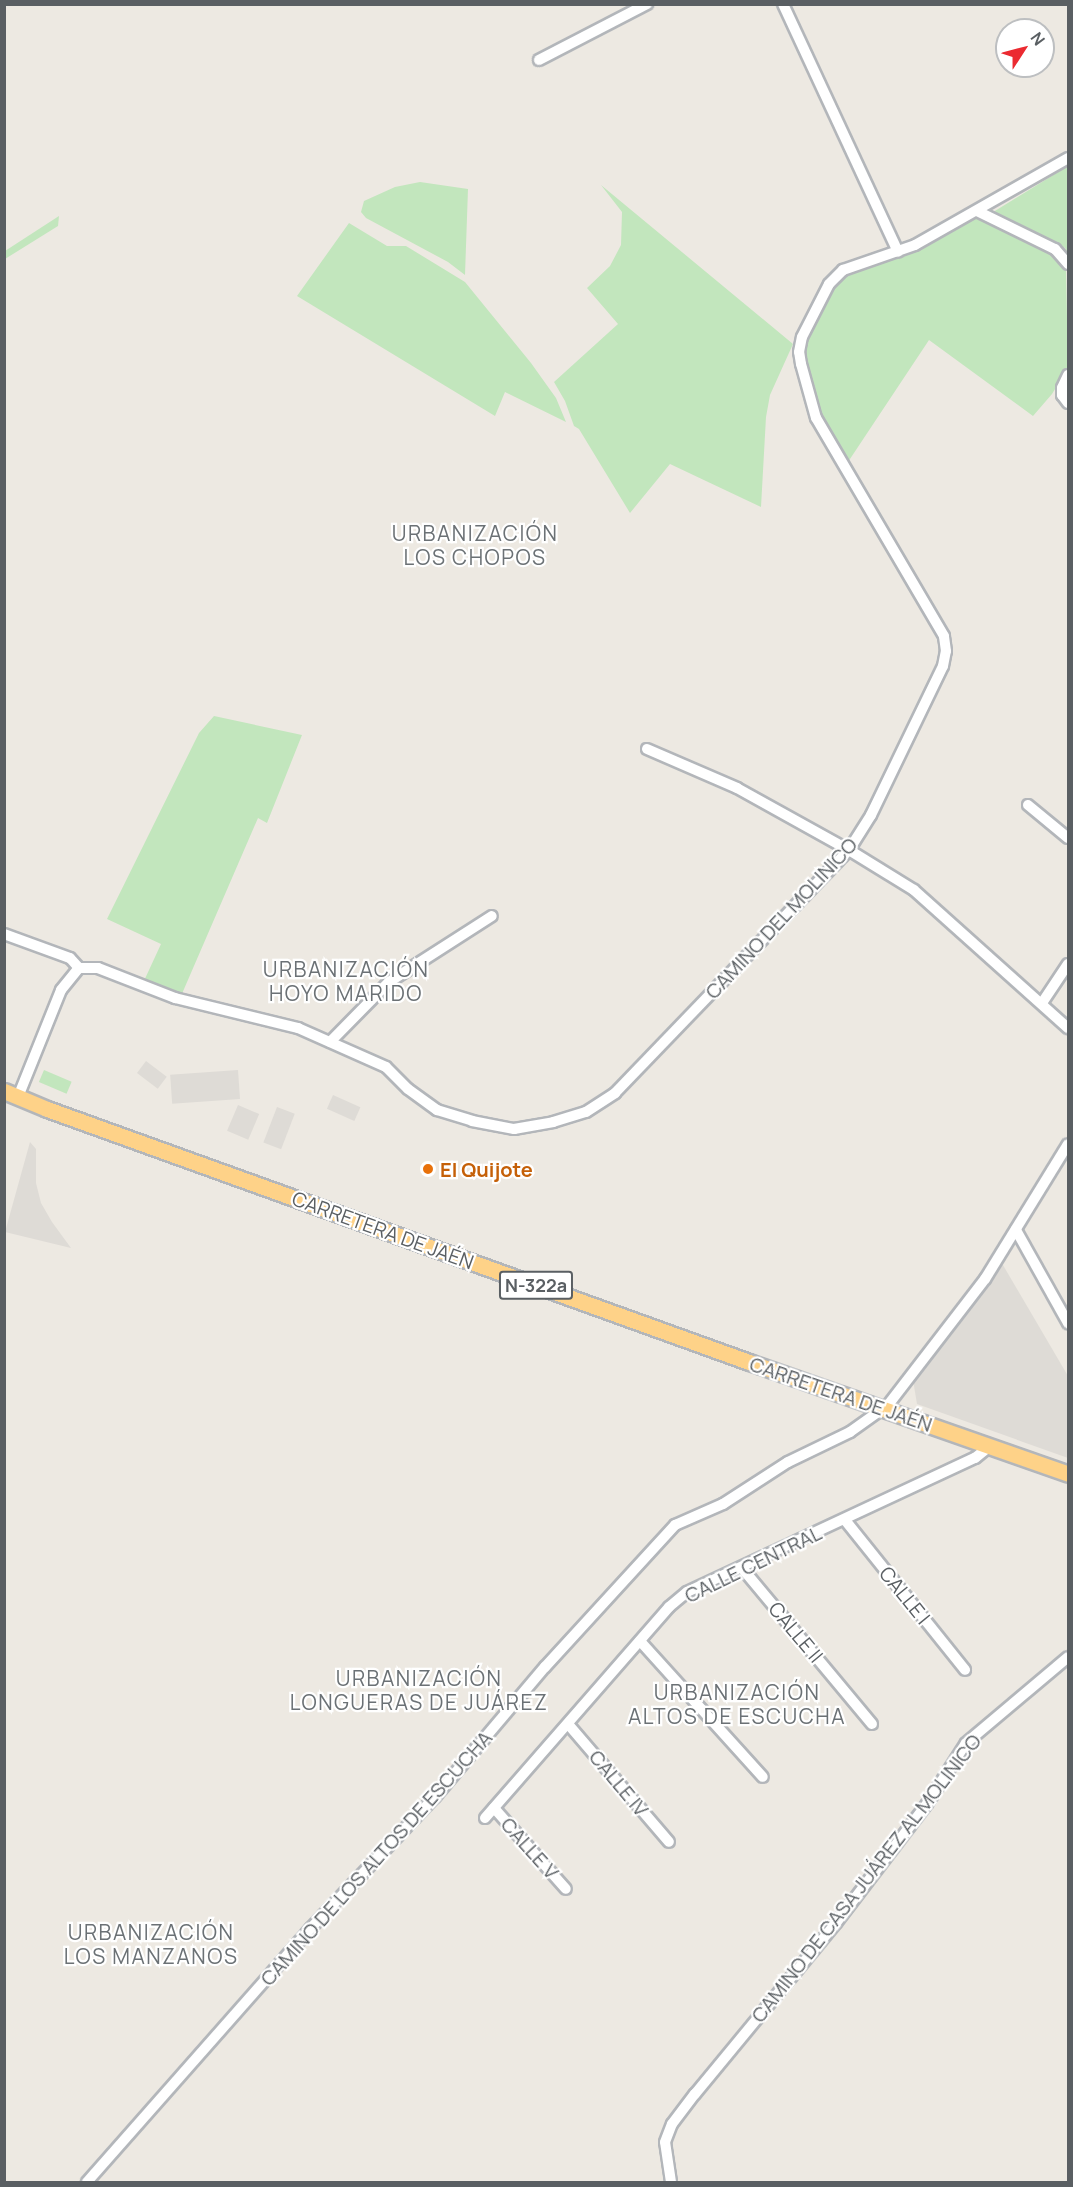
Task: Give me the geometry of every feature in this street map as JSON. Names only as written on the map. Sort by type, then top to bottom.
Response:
[{"type":"highway","name":"CARRETERA DE JAÉN","points":[[11,1094],[1068,1474]]},
{"type":"street","points":[[539,60],[646,4]]},
{"type":"street","points":[[783,4],[898,252]]},
{"type":"street","name":"CAMINO DEL MOLINICO","points":[[80,968],[98,968],[175,998],[298,1028],[386,1067],[408,1089],[436,1110],[472,1121],[514,1129],[586,1113],[615,1093],[849,850],[886,783],[943,666],[946,651],[944,636],[822,431],[804,378],[798,352],[802,336],[835,276],[843,270],[898,252],[977,211],[1068,158]]},
{"type":"street","points":[[977,211],[1055,249],[1068,264]]},
{"type":"street","points":[[1068,375],[1062,388],[1062,395],[1068,403]]},
{"type":"street","points":[[647,749],[737,788],[849,850],[914,890],[1068,1028]]},
{"type":"street","points":[[1028,805],[1068,838]]},
{"type":"street","points":[[330,1042],[389,981],[492,916]]},
{"type":"street","points":[[4,934],[70,958],[80,968],[61,990],[11,1094]]},
{"type":"street","points":[[1042,1003],[1068,964]]},
{"type":"street","name":"CAMINO DE LOS ALTOS DE ESCUCHA","points":[[87,2182],[310,1929],[435,1797],[544,1667],[675,1525],[723,1504],[788,1462],[850,1432],[883,1409],[951,1327],[1016,1230],[1068,1144]]},
{"type":"street","points":[[1016,1230],[1068,1323]]},
{"type":"street","name":"CALLE CENTRAL","points":[[485,1818],[669,1607],[687,1592],[975,1458],[990,1446]]},
{"type":"street","name":"CALLE I","points":[[845,1520],[965,1670]]},
{"type":"street","name":"CALLE II","points":[[742,1568],[872,1724]]},
{"type":"street","points":[[640,1641],[763,1777]]},
{"type":"street","name":"CAMINO DE CASA JUÁREZ AL MOLINICO","points":[[671,2182],[665,2142],[672,2124],[694,2094],[836,1923],[927,1804],[966,1743],[1068,1657]]},
{"type":"street","name":"CALLE IV","points":[[568,1724],[669,1842]]},
{"type":"street","name":"CALLE V","points":[[494,1808],[566,1889]]},
{"type":"shaded area","points":[[146,1061],[167,1077],[158,1089],[137,1073]]},
{"type":"shaded area","points":[[238,1070],[240,1099],[172,1104],[170,1075]]},
{"type":"shaded area","points":[[333,1095],[360,1107],[354,1121],[327,1109]]},
{"type":"shaded area","points":[[238,1105],[259,1114],[248,1140],[227,1131]]},
{"type":"shaded area","points":[[277,1107],[295,1114],[281,1149],[263,1142]]},
{"type":"shaded area","points":[[30,1142],[36,1149],[36,1183],[41,1203],[71,1248],[5,1232]]},
{"type":"shaded area","points":[[1000,1260],[1068,1376],[1068,1458],[917,1404],[913,1380]]},
{"type":"green space","points":[[1068,166],[1068,254],[1065,248],[990,214]]},
{"type":"green space","points":[[420,182],[468,189],[465,275],[448,262],[366,218],[361,212],[364,201],[395,187]]},
{"type":"green space","points":[[601,185],[793,344],[770,395],[766,417],[761,507],[670,464],[630,513],[579,429],[574,426],[565,401],[554,382],[618,324],[587,288],[610,266],[621,245],[622,212]]},
{"type":"green space","points":[[59,216],[58,226],[5,259],[5,251]]},
{"type":"green space","points":[[979,217],[1042,244],[1066,266],[1068,368],[1052,394],[1033,416],[929,340],[846,465],[822,424],[803,355],[806,336],[831,288],[842,273],[891,259]]},
{"type":"green space","points":[[349,223],[387,246],[406,246],[465,282],[531,363],[556,398],[566,422],[505,392],[495,416],[297,296]]},
{"type":"green space","points":[[214,716],[302,735],[267,823],[258,818],[181,996],[143,983],[161,944],[107,919],[199,733]]},
{"type":"green space","points":[[44,1070],[72,1082],[67,1094],[39,1082]]},
{"type":"place","name":"El Quijote","points":[[428,1169]]},
{"type":"district","name":"URBANIZACIÓN LOS CHOPOS","points":[[475,545]]},
{"type":"district","name":"URBANIZACIÓN HOYO MARIDO","points":[[346,981]]},
{"type":"district","name":"URBANIZACIÓN LONGUERAS DE JUÁREZ","points":[[419,1690]]},
{"type":"district","name":"URBANIZACIÓN ALTOS DE ESCUCHA","points":[[737,1704]]},
{"type":"district","name":"URBANIZACIÓN LOS MANZANOS","points":[[151,1944]]}]
